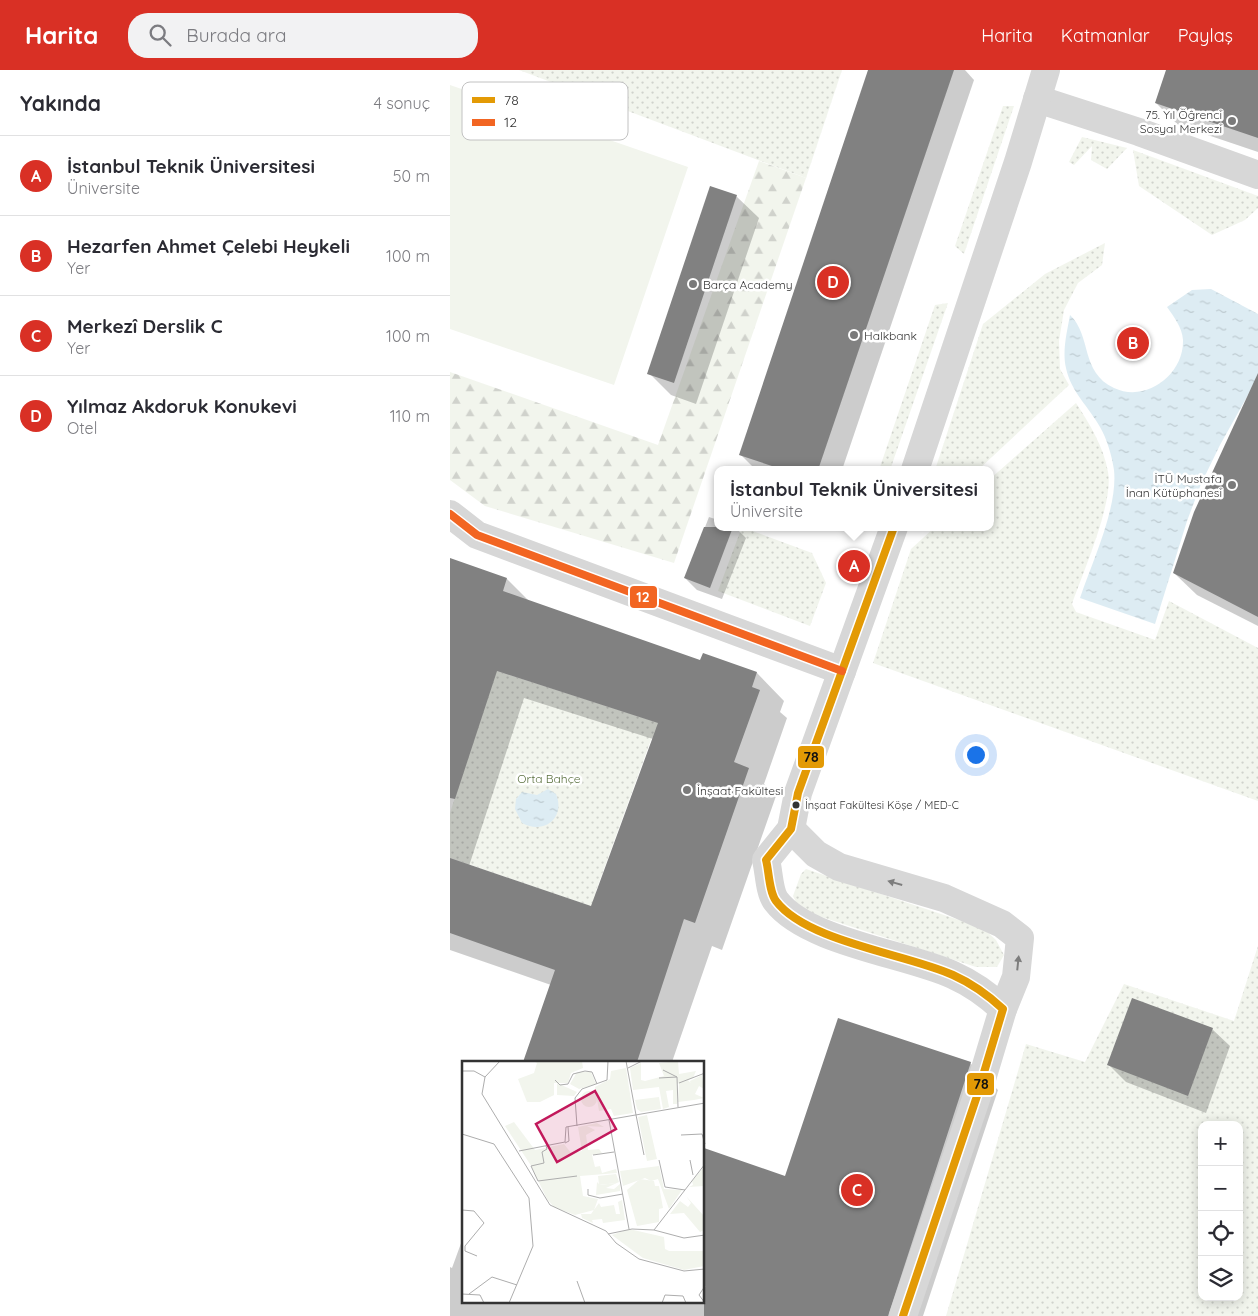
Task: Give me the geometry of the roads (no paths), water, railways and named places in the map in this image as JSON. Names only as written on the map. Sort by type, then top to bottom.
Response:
[{"type":"street","points":[[916,466],[1046,70]]},
{"type":"street","points":[[1037,99],[1138,132],[1258,176]]},
{"type":"street","points":[[450,514],[477,535],[842,671]]},
{"type":"street","points":[[893,531],[798,793],[792,829],[766,860],[775,900],[799,922],[870,949],[952,974],[982,990],[1003,1009]]},
{"type":"street","points":[[792,829],[816,854],[839,867],[944,898],[1002,924],[1020,938],[1016,977],[1003,1009],[976,1099],[903,1316]]},
{"type":"water","points":[[1211,289],[1258,314],[1258,377],[1220,445],[1201,484],[1187,521],[1155,624],[1080,598],[1108,518],[1114,485],[1114,470],[1103,432],[1068,377],[1065,355],[1066,335],[1070,315],[1077,324],[1096,373],[1103,381],[1114,388],[1126,392],[1150,389],[1170,375],[1182,353],[1183,340],[1181,331],[1167,307],[1192,290]]},
{"type":"water","points":[[548,789],[556,794],[558,810],[555,817],[551,822],[538,827],[522,823],[515,809],[516,799],[522,792],[537,795]]},
{"type":"place","name":"75. Yıl Öğrenci Sosyal Merkezi","points":[[1232,121]]},
{"type":"place","name":"Yılmaz Akdoruk Konukevi","points":[[833,282]]},
{"type":"place","name":"Barça Academy","points":[[693,284]]},
{"type":"place","name":"Halkbank","points":[[854,335]]},
{"type":"place","name":"Hezarfen Ahmet Çelebi Heykeli","points":[[1133,343]]},
{"type":"place","name":"İTÜ Mustafa İnan Kütüphanesi","points":[[1232,485]]},
{"type":"place","name":"İstanbul Teknik Üniversitesi","points":[[854,566]]},
{"type":"place","name":"İnşaat Fakültesi","points":[[687,790]]},
{"type":"place","name":"İnşaat Fakültesi Köşe / MED-C","points":[[796,805]]},
{"type":"place","name":"Merkezî Derslik C","points":[[857,1190]]},
{"type":"park label","name":"Orta Bahçe","points":[[549,778]]}]
